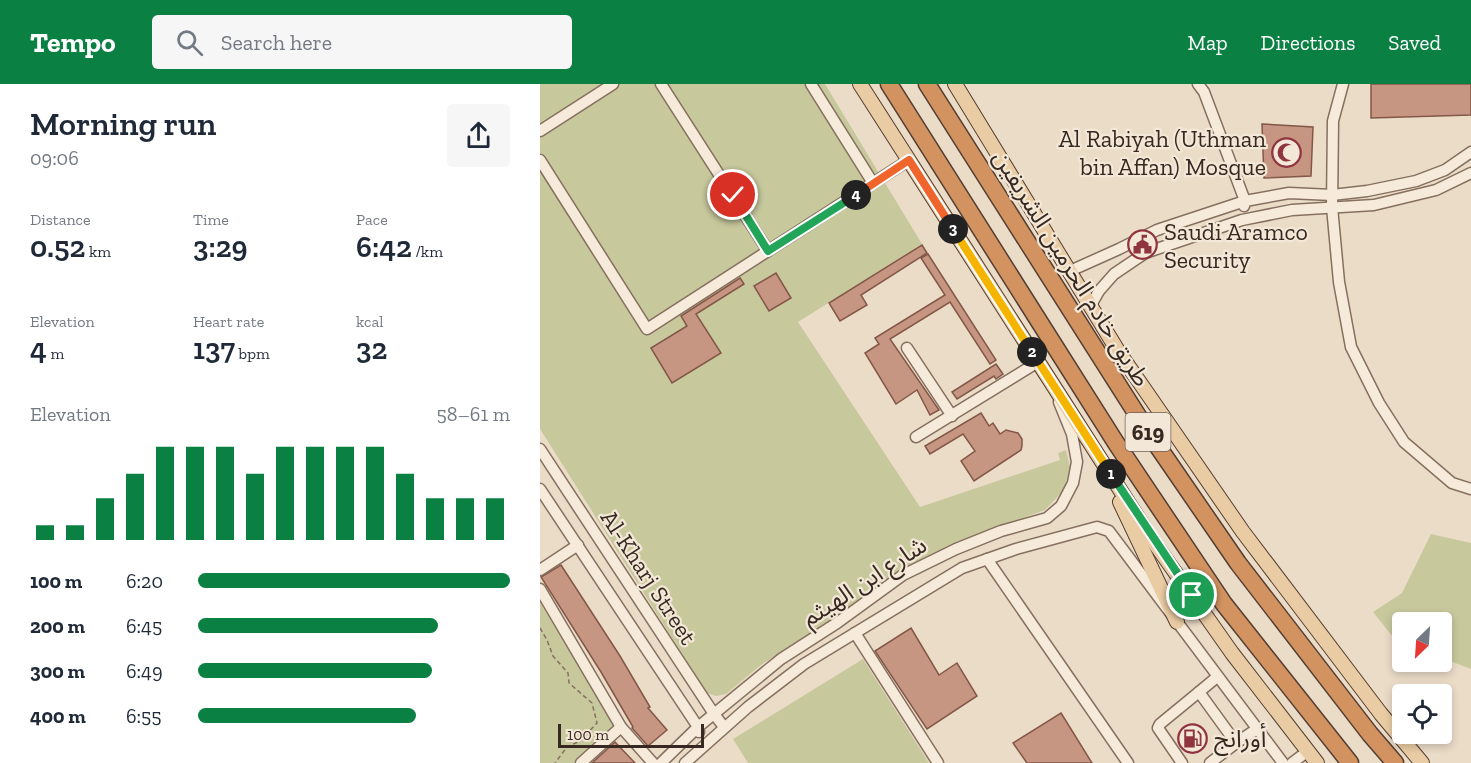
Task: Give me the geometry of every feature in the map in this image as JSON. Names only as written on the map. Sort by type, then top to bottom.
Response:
[{"type":"highway","name":"619","points":[[889,84],[1116,443],[1224,604],[1350,763]]},
{"type":"highway","name":"طريق خادم الحرمين الشريفين","points":[[927,84],[1150,435],[1238,563],[1370,735],[1395,763]]},
{"type":"highway","points":[[935,84],[989,182]]},
{"type":"main road","points":[[860,84],[1151,538],[1232,653],[1317,763]]},
{"type":"main road","points":[[955,84],[1118,351],[1243,532],[1381,714],[1422,763]]},
{"type":"main road","points":[[1096,451],[1177,622]]},
{"type":"street","points":[[540,131],[613,84]]},
{"type":"street","points":[[661,84],[768,251]]},
{"type":"street","points":[[811,84],[873,183]]},
{"type":"street","points":[[1198,84],[1204,92],[1245,201],[1242,220]]},
{"type":"street","points":[[1343,84],[1333,121],[1332,207],[1339,282],[1351,347],[1379,403],[1404,442],[1452,483],[1471,489]]},
{"type":"street","points":[[1070,271],[1157,230],[1245,201],[1289,193],[1332,195],[1367,191],[1416,181],[1445,170],[1471,152]]},
{"type":"street","points":[[540,160],[647,329],[909,160]]},
{"type":"street","points":[[1091,305],[1113,274],[1145,253],[1242,220],[1292,210],[1374,205],[1436,190],[1471,173]]},
{"type":"street","points":[[907,348],[952,416]]},
{"type":"street","points":[[916,437],[1038,362]]},
{"type":"street","name":"شارع ابن الهيثم","points":[[661,763],[698,727],[782,659],[903,575],[956,549],[1001,531],[1047,518],[1061,506],[1073,483],[1077,462],[1072,434],[1050,380]]},
{"type":"street","name":"Al-Kharj Street","points":[[540,449],[724,727]]},
{"type":"street","name":"Al-Kharj Street","points":[[540,489],[698,727],[703,746]]},
{"type":"street","name":"شارع ابن الهيثم","points":[[685,763],[724,727],[804,664],[962,568],[1097,527],[1109,531],[1177,622]]},
{"type":"street","points":[[540,570],[578,546]]},
{"type":"street","points":[[987,559],[1128,763]]},
{"type":"street","points":[[540,589],[621,727],[653,763]]},
{"type":"street","points":[[1177,622],[1283,763]]},
{"type":"street","points":[[855,633],[938,763]]},
{"type":"street","points":[[1182,763],[1158,728],[1217,677]]},
{"type":"street","points":[[1198,692],[1236,743]]},
{"type":"street","points":[[581,763],[621,727]]},
{"type":"street","points":[[1210,763],[1257,729]]},
{"type":"street","points":[[1292,763],[1308,751]]},
{"type":"path","points":[[540,628],[553,656],[568,673],[569,683],[592,703],[597,723],[580,741],[567,747],[555,763]]},
{"type":"green space","points":[[540,84],[825,84],[922,244],[798,322],[920,507],[1060,460],[1058,453],[1066,450],[1070,467],[1064,490],[1045,510],[962,540],[914,566],[761,665],[726,694],[716,696],[707,693],[540,429]]},
{"type":"green space","points":[[1431,534],[1471,543],[1471,669],[1452,662],[1452,612],[1392,612],[1392,636],[1373,612],[1402,593]]},
{"type":"green space","points":[[540,597],[615,725],[575,763],[540,763]]},
{"type":"green space","points":[[863,659],[929,763],[748,763],[733,739]]},
{"type":"building","points":[[1371,84],[1471,84],[1471,115],[1371,118]]},
{"type":"building","name":"Al Rabiyah (Uthman bin Affan) Mosque","points":[[1262,124],[1313,127],[1311,176],[1264,178]]},
{"type":"building","points":[[922,245],[927,253],[861,295],[867,305],[840,321],[829,303]]},
{"type":"building","points":[[928,254],[996,360],[990,364],[950,302],[890,339],[939,410],[930,415],[917,390],[896,404],[865,353],[879,344],[875,338],[945,295],[921,258]]},
{"type":"building","points":[[776,273],[791,298],[769,311],[754,286]]},
{"type":"building","points":[[740,278],[744,284],[696,314],[721,353],[672,383],[651,348],[687,326],[681,316]]},
{"type":"building","points":[[996,364],[1003,374],[996,379],[994,376],[957,399],[952,392]]},
{"type":"building","points":[[981,413],[989,426],[993,423],[1000,434],[1006,430],[1018,433],[1022,439],[1022,446],[1021,450],[974,481],[961,461],[975,451],[963,434],[930,454],[925,446]]},
{"type":"building","points":[[561,565],[620,656],[650,707],[648,708],[667,730],[648,746],[632,728],[601,672],[541,577]]},
{"type":"building","points":[[911,628],[939,675],[957,663],[977,696],[927,729],[875,651]]},
{"type":"building","points":[[1061,713],[1092,763],[1027,763],[1013,743]]},
{"type":"building","points":[[615,742],[635,763],[592,763]]},
{"type":"place","name":"Al Rabiyah (Uthman bin Affan) Mosque","points":[[1287,152]]},
{"type":"place","name":"Saudi Aramco Security","points":[[1143,245]]},
{"type":"place","name":"أورانج","points":[[1193,738]]},
{"type":"route","points":[[733,195],[768,251],[909,160],[1151,538],[1192,595]]}]
